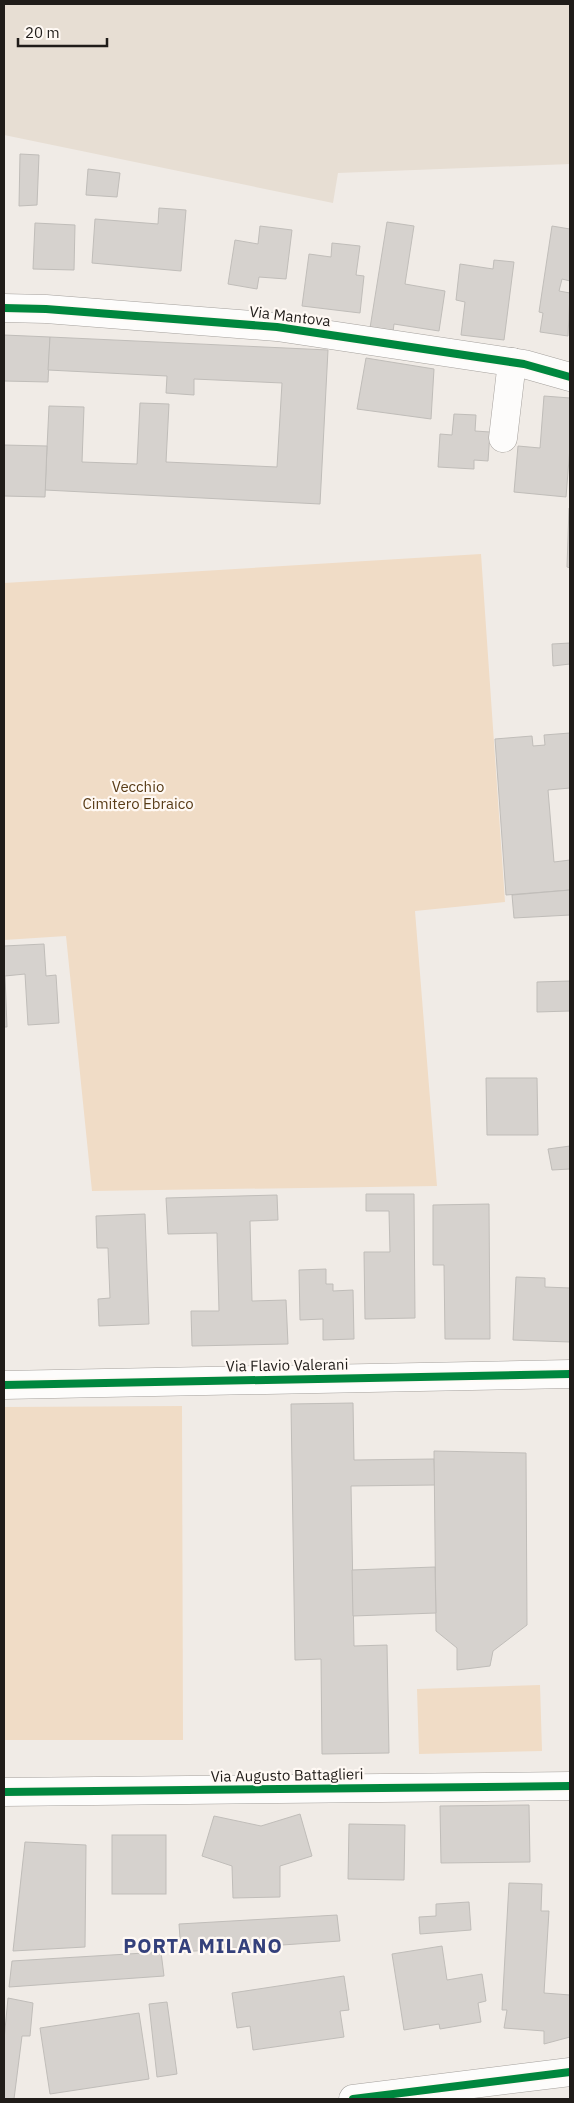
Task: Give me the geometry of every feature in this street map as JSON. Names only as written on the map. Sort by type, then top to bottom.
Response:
[{"type":"street","name":"Via Mantova","points":[[4,308],[46,309],[277,327],[524,364],[570,377]]},
{"type":"street","points":[[502,438],[512,362]]},
{"type":"street","name":"Via Flavio Valerani","points":[[4,1385],[570,1374]]},
{"type":"street","name":"Via Augusto Battaglieri","points":[[4,1792],[570,1786]]},
{"type":"street","points":[[353,2099],[570,2072]]},
{"type":"shaded area","points":[[4,4],[570,4],[570,164],[338,173],[333,203],[4,135]]},
{"type":"green space","name":"Vecchio Cimitero Ebraico","points":[[481,554],[505,902],[415,911],[437,1186],[92,1191],[66,936],[4,940],[4,583]]},
{"type":"green space","points":[[182,1406],[183,1740],[4,1740],[4,1407]]},
{"type":"green space","points":[[540,1685],[542,1751],[419,1754],[417,1689]]},
{"type":"building","points":[[20,154],[39,155],[37,205],[19,206]]},
{"type":"building","points":[[88,169],[120,173],[117,197],[86,195]]},
{"type":"building","points":[[159,208],[186,210],[181,271],[92,263],[95,219],[158,224]]},
{"type":"building","points":[[387,222],[414,226],[405,284],[445,291],[439,331],[394,324],[393,332],[370,328]]},
{"type":"building","points":[[35,223],[75,225],[74,270],[33,269]]},
{"type":"building","points":[[260,226],[292,230],[286,279],[259,277],[257,289],[228,284],[235,240],[258,244]]},
{"type":"building","points":[[552,226],[570,229],[570,281],[562,279],[559,291],[570,293],[568,336],[540,332],[543,313],[539,312]]},
{"type":"building","points":[[332,243],[360,246],[356,275],[364,276],[360,313],[302,306],[309,254],[331,257]]},
{"type":"building","points":[[494,260],[514,262],[504,340],[461,335],[465,302],[456,300],[460,264],[493,269]]},
{"type":"building","points":[[4,335],[50,337],[48,382],[4,381]]},
{"type":"building","points":[[50,337],[328,350],[320,504],[45,490],[49,406],[84,407],[82,462],[137,464],[140,403],[169,404],[166,462],[277,467],[282,383],[194,379],[194,395],[166,393],[167,376],[48,370]]},
{"type":"building","points":[[366,358],[434,369],[431,419],[357,409]]},
{"type":"building","points":[[544,396],[570,398],[570,447],[566,497],[514,492],[518,446],[540,448]]},
{"type":"building","points":[[454,414],[476,415],[475,431],[490,432],[488,461],[474,460],[474,469],[438,467],[440,434],[452,435]]},
{"type":"building","points":[[4,445],[47,446],[45,497],[4,496]]},
{"type":"building","points":[[570,509],[570,568],[567,567]]},
{"type":"building","points":[[570,643],[570,664],[553,666],[552,644]]},
{"type":"building","points":[[570,733],[570,788],[548,790],[554,862],[570,860],[570,890],[506,895],[495,739],[532,736],[533,746],[545,745],[544,735]]},
{"type":"building","points":[[570,890],[570,915],[514,918],[512,895]]},
{"type":"building","points":[[44,944],[46,976],[56,975],[59,1023],[28,1025],[25,974],[5,976],[7,1027],[4,1027],[4,946]]},
{"type":"building","points":[[570,981],[570,1011],[537,1012],[537,982]]},
{"type":"building","points":[[486,1078],[537,1078],[538,1135],[487,1135]]},
{"type":"building","points":[[570,1146],[570,1169],[552,1170],[548,1149]]},
{"type":"building","points":[[366,1194],[414,1194],[415,1318],[365,1319],[364,1252],[390,1252],[389,1211],[366,1211]]},
{"type":"building","points":[[277,1195],[278,1220],[250,1221],[252,1301],[286,1300],[288,1344],[192,1346],[191,1311],[219,1311],[217,1233],[168,1234],[166,1198]]},
{"type":"building","points":[[489,1204],[490,1339],[445,1339],[444,1265],[433,1265],[433,1205]]},
{"type":"building","points":[[145,1214],[149,1324],[99,1326],[98,1299],[110,1298],[108,1248],[97,1248],[96,1216]]},
{"type":"building","points":[[326,1269],[326,1284],[333,1284],[333,1291],[353,1290],[354,1339],[323,1340],[323,1319],[300,1320],[299,1270]]},
{"type":"building","points":[[516,1277],[545,1278],[545,1287],[570,1288],[570,1342],[513,1340]]},
{"type":"building","points":[[353,1403],[354,1460],[434,1459],[435,1485],[351,1486],[354,1646],[387,1645],[389,1753],[322,1754],[321,1659],[295,1660],[291,1404]]},
{"type":"building","points":[[434,1451],[526,1453],[527,1625],[493,1651],[490,1666],[457,1670],[457,1648],[436,1631]]},
{"type":"building","points":[[435,1567],[436,1613],[353,1616],[352,1570]]},
{"type":"building","points":[[529,1805],[530,1862],[441,1863],[440,1806]]},
{"type":"building","points":[[300,1814],[312,1856],[280,1866],[280,1897],[233,1898],[232,1866],[202,1856],[214,1816],[261,1826]]},
{"type":"building","points":[[349,1824],[405,1825],[404,1880],[348,1879]]},
{"type":"building","points":[[112,1835],[166,1835],[166,1894],[112,1894]]},
{"type":"building","points":[[25,1842],[86,1845],[85,1947],[13,1951]]},
{"type":"building","points":[[509,1883],[542,1884],[541,1911],[549,1911],[544,1993],[570,1995],[570,2037],[544,2044],[544,2031],[504,2028],[507,2010],[502,2010]]},
{"type":"building","points":[[469,1902],[471,1930],[420,1934],[419,1917],[436,1916],[436,1904]]},
{"type":"building","points":[[337,1915],[340,1941],[181,1952],[179,1924]]},
{"type":"building","points":[[442,1946],[447,1980],[482,1974],[486,2001],[478,2003],[481,2022],[440,2029],[439,2024],[404,2030],[392,1954]]},
{"type":"building","points":[[161,1952],[164,1976],[9,1987],[12,1961]]},
{"type":"building","points":[[344,1976],[349,2010],[340,2011],[344,2037],[253,2050],[250,2026],[237,2028],[232,1993]]},
{"type":"building","points":[[8,1998],[33,2003],[30,2036],[22,2036],[14,2099],[4,2099],[4,2040]]},
{"type":"building","points":[[167,2002],[177,2074],[157,2077],[149,2004]]},
{"type":"building","points":[[139,2013],[149,2079],[50,2094],[40,2028]]},
{"type":"cycle path","points":[[4,308],[46,309],[277,327],[524,364],[570,377]]},
{"type":"cycle path","points":[[4,1385],[570,1374]]},
{"type":"cycle path","points":[[4,1792],[570,1786]]},
{"type":"cycle path","points":[[353,2099],[570,2072]]},
{"type":"district","name":"PORTA MILANO","points":[[203,1945]]}]
